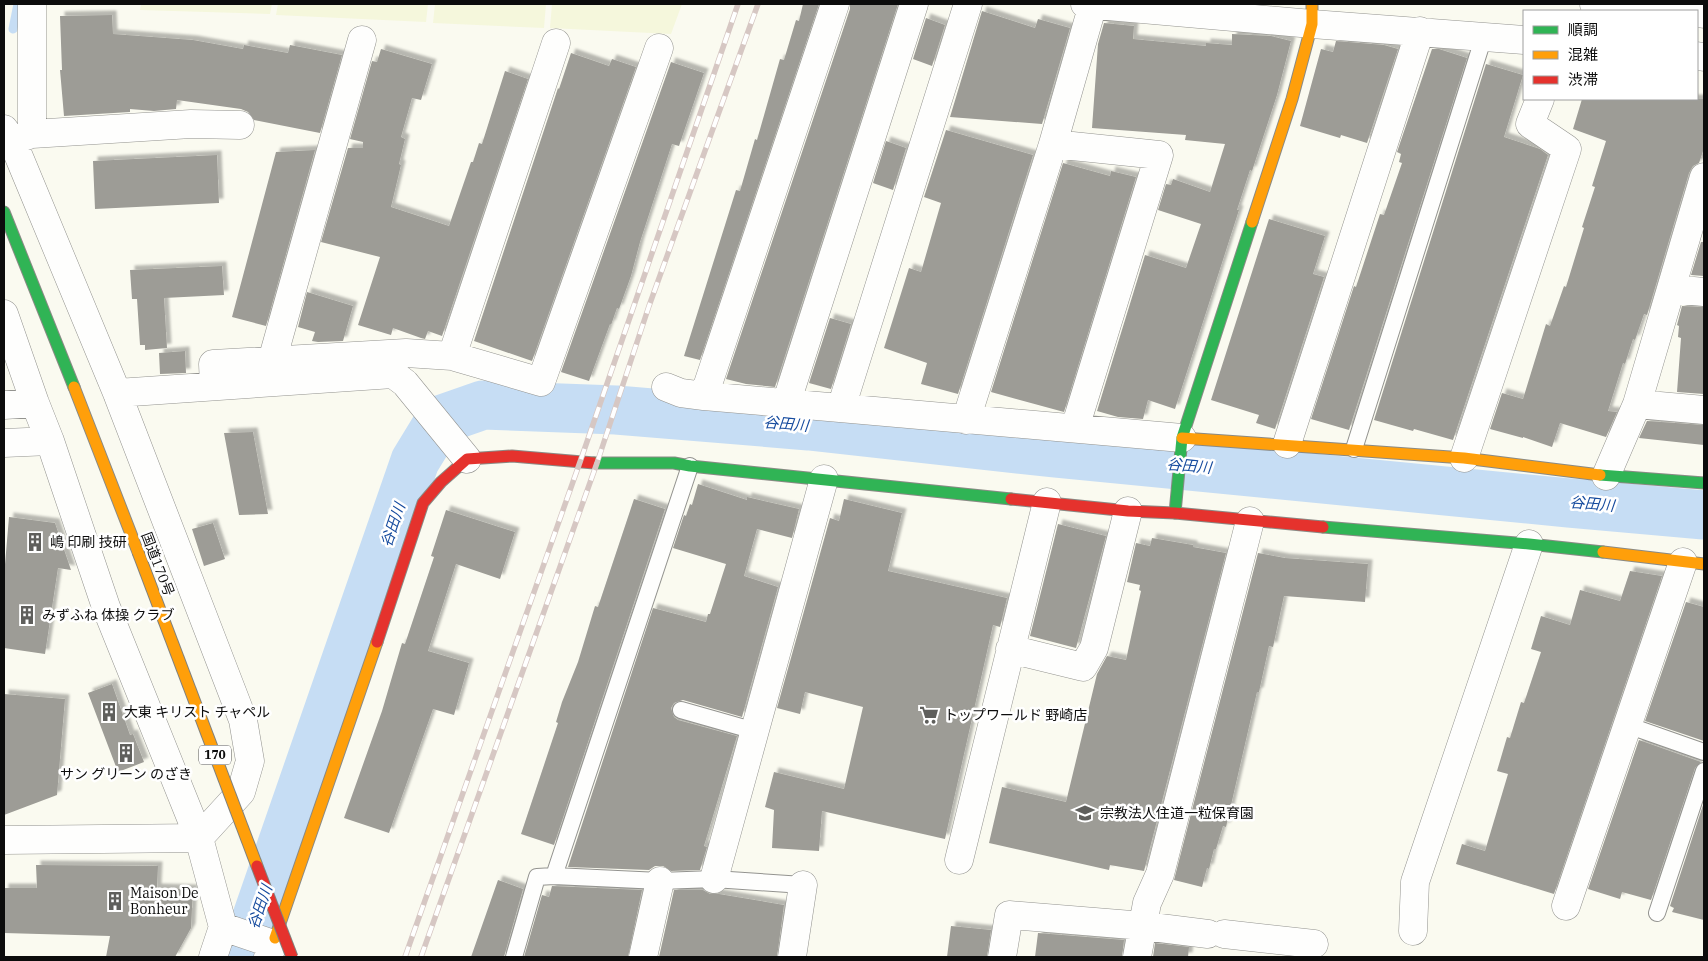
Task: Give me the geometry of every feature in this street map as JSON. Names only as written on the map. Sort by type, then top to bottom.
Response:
[{"type":"main road","points":[[1175,513],[1182,438],[1292,99],[1312,14]]},
{"type":"main road","name":"国道170号","points":[[4,212],[55,336],[138,552],[277,953]]},
{"type":"main road","points":[[1182,438],[1464,458],[1606,476],[1704,483]]},
{"type":"main road","points":[[277,953],[307,844],[423,503],[441,482],[467,459],[512,456],[597,463],[674,463],[1128,511],[1175,513],[1529,544],[1694,563]]},
{"type":"street","points":[[4,840],[199,838],[241,792],[250,762],[243,720],[16,134],[32,4]]},
{"type":"street","points":[[704,396],[835,4]]},
{"type":"street","points":[[786,404],[914,4]]},
{"type":"street","points":[[841,408],[968,4]]},
{"type":"street","points":[[966,420],[1053,144],[1090,4],[1312,14],[1420,31],[1523,40]]},
{"type":"street","points":[[1594,4],[1667,10]]},
{"type":"street","points":[[1287,444],[1420,31]]},
{"type":"street","points":[[272,361],[362,40]]},
{"type":"street","points":[[452,356],[556,43]]},
{"type":"street","points":[[214,385],[213,364],[406,353],[452,356],[541,382],[659,48]]},
{"type":"street","points":[[1464,458],[1567,149],[1530,124],[1540,100]]},
{"type":"street","points":[[16,134],[191,124],[240,125]]},
{"type":"street","points":[[1053,144],[1159,155],[1075,428]]},
{"type":"street","points":[[1606,476],[1636,404],[1704,177]]},
{"type":"street","points":[[1671,289],[1704,292]]},
{"type":"street","points":[[4,314],[34,403],[50,441],[106,607],[199,838],[223,927],[213,957]]},
{"type":"street","points":[[117,393],[393,374],[405,383],[467,459]]},
{"type":"street","points":[[666,388],[680,393],[786,404],[1182,438]]},
{"type":"street","points":[[4,405],[34,403]]},
{"type":"street","points":[[1636,404],[1704,410]]},
{"type":"street","points":[[4,443],[50,441]]},
{"type":"street","points":[[714,879],[824,478]]},
{"type":"street","points":[[960,860],[1047,502]]},
{"type":"street","points":[[1010,649],[1083,667],[1094,648],[1128,511]]},
{"type":"street","points":[[1137,957],[1146,915],[1160,874],[1250,521]]},
{"type":"street","points":[[1413,930],[1415,882],[1529,544]]},
{"type":"street","points":[[1566,906],[1628,725],[1694,563]]},
{"type":"street","points":[[643,957],[660,881]]},
{"type":"street","points":[[792,957],[803,885]]},
{"type":"street","points":[[1002,957],[1009,915],[1146,915],[1279,949],[1314,944]]},
{"type":"street","points":[[223,927],[277,953]]},
{"type":"lane","points":[[1354,449],[1484,36]]},
{"type":"lane","points":[[554,876],[690,466]]},
{"type":"lane","points":[[681,710],[754,731]]},
{"type":"lane","points":[[1628,725],[1704,752]]},
{"type":"lane","points":[[1657,913],[1704,771]]},
{"type":"lane","points":[[514,957],[537,877],[554,876],[660,881],[714,879],[803,885]]},
{"type":"green space","points":[[141,4],[272,4],[270,14],[140,10]]},
{"type":"green space","points":[[278,4],[428,4],[426,22],[276,15]]},
{"type":"green space","points":[[435,4],[546,4],[544,28],[433,23]]},
{"type":"green space","points":[[552,4],[682,4],[671,34],[550,28]]},
{"type":"building","points":[[803,4],[819,4],[700,360],[684,356],[736,190],[740,191],[755,139],[757,140],[780,59],[784,60],[796,20],[799,21]]},
{"type":"building","points":[[850,4],[898,4],[775,387],[746,384],[726,379],[850,9]]},
{"type":"building","points":[[982,11],[1035,28],[1038,19],[1070,28],[1042,124],[950,117]]},
{"type":"building","points":[[112,15],[113,34],[193,40],[243,49],[244,45],[288,53],[290,45],[342,55],[320,133],[254,120],[248,112],[241,109],[177,100],[176,109],[154,111],[130,109],[130,112],[64,116],[60,70],[62,70],[60,16]]},
{"type":"building","points":[[926,18],[945,25],[932,66],[913,59]]},
{"type":"building","points":[[1104,23],[1134,26],[1133,39],[1206,46],[1206,43],[1232,45],[1232,34],[1271,36],[1291,41],[1277,95],[1237,210],[1239,210],[1175,409],[1148,400],[1143,419],[1118,417],[1097,411],[1145,255],[1186,268],[1201,224],[1158,210],[1166,184],[1171,185],[1173,179],[1210,192],[1225,144],[1185,140],[1186,135],[1092,128],[1098,44]]},
{"type":"building","points":[[1336,41],[1384,45],[1398,49],[1367,143],[1341,135],[1340,138],[1300,126],[1321,49],[1333,52]]},
{"type":"building","points":[[381,49],[432,64],[421,100],[412,98],[401,137],[405,139],[391,207],[449,226],[471,162],[473,162],[479,143],[482,144],[505,71],[528,79],[442,336],[428,331],[425,339],[393,328],[391,335],[358,325],[380,257],[321,242],[348,148],[363,148],[363,142],[350,139],[372,61],[377,62]]},
{"type":"building","points":[[1432,49],[1439,49],[1467,58],[1349,430],[1311,419],[1354,286],[1356,287],[1380,214],[1384,215],[1402,163],[1399,162],[1401,154],[1397,152]]},
{"type":"building","points":[[571,53],[609,66],[612,59],[636,67],[532,361],[474,341]]},
{"type":"building","points":[[671,62],[704,73],[679,146],[672,144],[631,276],[619,309],[617,308],[610,324],[589,381],[561,372]]},
{"type":"building","points":[[1486,64],[1523,75],[1504,137],[1540,149],[1548,155],[1453,440],[1374,420]]},
{"type":"building","points":[[1704,99],[1704,148],[1699,163],[1693,166],[1689,173],[1647,315],[1644,314],[1625,364],[1623,363],[1608,411],[1617,412],[1606,437],[1560,423],[1552,447],[1523,437],[1490,429],[1502,393],[1523,399],[1546,324],[1550,326],[1564,286],[1566,287],[1584,228],[1582,227],[1595,187],[1592,186],[1606,141],[1573,129],[1582,100]]},
{"type":"building","points":[[946,130],[1033,155],[958,394],[921,384],[927,363],[884,348],[909,268],[921,272],[941,203],[924,197]]},
{"type":"building","points":[[886,141],[906,148],[893,190],[873,183]]},
{"type":"building","points":[[315,150],[266,326],[232,317],[276,152]]},
{"type":"building","points":[[217,155],[219,203],[95,209],[93,161]]},
{"type":"building","points":[[1063,163],[1110,176],[1111,171],[1136,177],[1064,412],[991,392]]},
{"type":"building","points":[[1269,219],[1325,236],[1313,274],[1324,277],[1275,429],[1256,423],[1259,415],[1211,400]]},
{"type":"building","points":[[1701,242],[1704,242],[1704,276],[1691,275]]},
{"type":"building","points":[[222,266],[224,295],[164,298],[167,348],[145,350],[145,345],[140,345],[137,299],[132,299],[130,270]]},
{"type":"building","points":[[307,292],[353,306],[343,341],[312,341],[315,332],[298,327]]},
{"type":"building","points":[[1682,306],[1704,307],[1704,394],[1677,392],[1681,338],[1678,337],[1679,326],[1677,325]]},
{"type":"building","points":[[830,318],[851,324],[831,389],[809,383]]},
{"type":"building","points":[[185,351],[186,373],[160,374],[159,353]]},
{"type":"building","points":[[1647,421],[1704,425],[1704,445],[1639,438]]},
{"type":"building","points":[[253,432],[268,514],[239,515],[224,433]]},
{"type":"building","points":[[698,484],[747,500],[747,497],[799,509],[792,538],[757,529],[744,576],[778,587],[742,717],[683,700],[674,703],[671,708],[674,717],[678,720],[737,736],[704,846],[707,847],[700,870],[671,871],[663,866],[655,866],[649,870],[568,867],[653,608],[706,622],[708,614],[710,614],[726,564],[673,548],[684,515],[686,516],[690,504],[692,505]]},
{"type":"building","points":[[634,499],[665,509],[554,845],[521,834],[558,723],[556,722],[562,702],[578,662],[595,606],[598,607]]},
{"type":"building","points":[[844,499],[902,513],[888,571],[1007,598],[1000,627],[993,625],[945,839],[822,811],[819,851],[772,848],[774,810],[765,807],[774,772],[844,789],[863,707],[805,692],[800,714],[777,708],[830,518],[839,521]]},
{"type":"building","points":[[446,510],[515,532],[500,579],[456,564],[428,651],[469,663],[454,715],[433,709],[389,833],[344,818],[382,711],[402,643],[405,644],[434,557],[431,556]]},
{"type":"building","points":[[9,517],[55,523],[71,570],[58,568],[45,654],[4,648],[4,576]]},
{"type":"building","points":[[213,523],[225,559],[204,566],[192,529]]},
{"type":"building","points":[[1058,524],[1106,536],[1076,648],[1030,636]]},
{"type":"building","points":[[1152,538],[1226,553],[1144,871],[1110,865],[1109,870],[989,843],[1002,787],[1066,802],[1097,674],[1107,656],[1126,660],[1141,591],[1139,590],[1140,585],[1127,582],[1136,543],[1150,546]]},
{"type":"building","points":[[1258,553],[1285,558],[1368,564],[1365,602],[1284,596],[1273,647],[1269,646],[1259,692],[1257,692],[1226,827],[1223,826],[1202,887],[1174,880]]},
{"type":"building","points":[[1630,571],[1662,576],[1554,894],[1456,864],[1462,844],[1485,851],[1508,774],[1497,771],[1507,737],[1510,738],[1521,702],[1524,703],[1541,652],[1531,649],[1541,616],[1570,625],[1580,590],[1620,601]]},
{"type":"building","points":[[1686,602],[1704,607],[1704,741],[1645,721]]},
{"type":"building","points":[[112,684],[130,735],[133,734],[144,762],[118,772],[88,693]]},
{"type":"building","points":[[4,694],[65,699],[57,795],[4,815]]},
{"type":"building","points":[[1639,740],[1701,762],[1695,768],[1651,900],[1622,892],[1620,899],[1588,889]]},
{"type":"building","points":[[1704,802],[1704,920],[1672,912],[1674,908],[1670,906]]},
{"type":"building","name":"Maison De Bonheur","points":[[36,865],[158,866],[157,888],[193,889],[191,928],[175,957],[106,957],[110,936],[4,933],[4,888],[37,888]]},
{"type":"building","points":[[498,880],[523,889],[504,957],[471,957]]},
{"type":"building","points":[[552,886],[642,890],[628,957],[524,957],[542,895],[549,897]]},
{"type":"building","points":[[674,890],[703,890],[710,894],[784,905],[777,957],[659,957]]},
{"type":"building","points":[[951,926],[991,930],[987,957],[947,957]]},
{"type":"building","points":[[1038,933],[1124,940],[1122,957],[1035,957]]},
{"type":"building","points":[[1155,943],[1189,947],[1188,957],[1153,957]]},
{"type":"waterway","points":[[13,29],[18,4]]},
{"type":"waterway","name":"谷田川","points":[[243,957],[415,461],[440,420],[483,405],[616,410],[809,426],[1054,453],[1704,515]]},
{"type":"railway","points":[[405,957],[580,462],[738,4]]},
{"type":"railway","points":[[421,957],[597,463],[649,306],[758,4]]},
{"type":"traffic: fast","points":[[4,212],[74,387]]},
{"type":"traffic: fast","points":[[1175,513],[1182,438],[1252,222]]},
{"type":"traffic: fast","points":[[594,463],[674,463],[1011,499]]},
{"type":"traffic: fast","points":[[1600,475],[1704,483]]},
{"type":"traffic: fast","points":[[1323,527],[1603,552]]},
{"type":"traffic: slow","points":[[1252,222],[1292,99],[1312,24],[1312,4]]},
{"type":"traffic: slow","points":[[74,387],[138,552]]},
{"type":"traffic: slow","points":[[1182,438],[1464,458],[1600,475]]},
{"type":"traffic: slow","points":[[138,552],[257,866]]},
{"type":"traffic: slow","points":[[1603,552],[1704,564]]},
{"type":"traffic: slow","points":[[275,938],[377,642]]},
{"type":"traffic: jam","points":[[377,642],[423,503],[441,482],[467,459],[512,456],[594,463]]},
{"type":"traffic: jam","points":[[1011,499],[1323,527]]},
{"type":"traffic: jam","points":[[257,866],[292,957]]},
{"type":"place","name":"嶋 印刷 技研","points":[[35,542]]},
{"type":"place","name":"みずふね 体操 クラブ","points":[[27,615]]},
{"type":"place","name":"大東 キリスト チャペル","points":[[109,712]]},
{"type":"place","name":"トップワールド 野崎店","points":[[929,715]]},
{"type":"place","name":"サン グリーン のざき","points":[[126,753]]},
{"type":"place","name":"宗教法人住道一粒保育園","points":[[1085,813]]},
{"type":"place","name":"Maison De Bonheur","points":[[115,901]]}]
